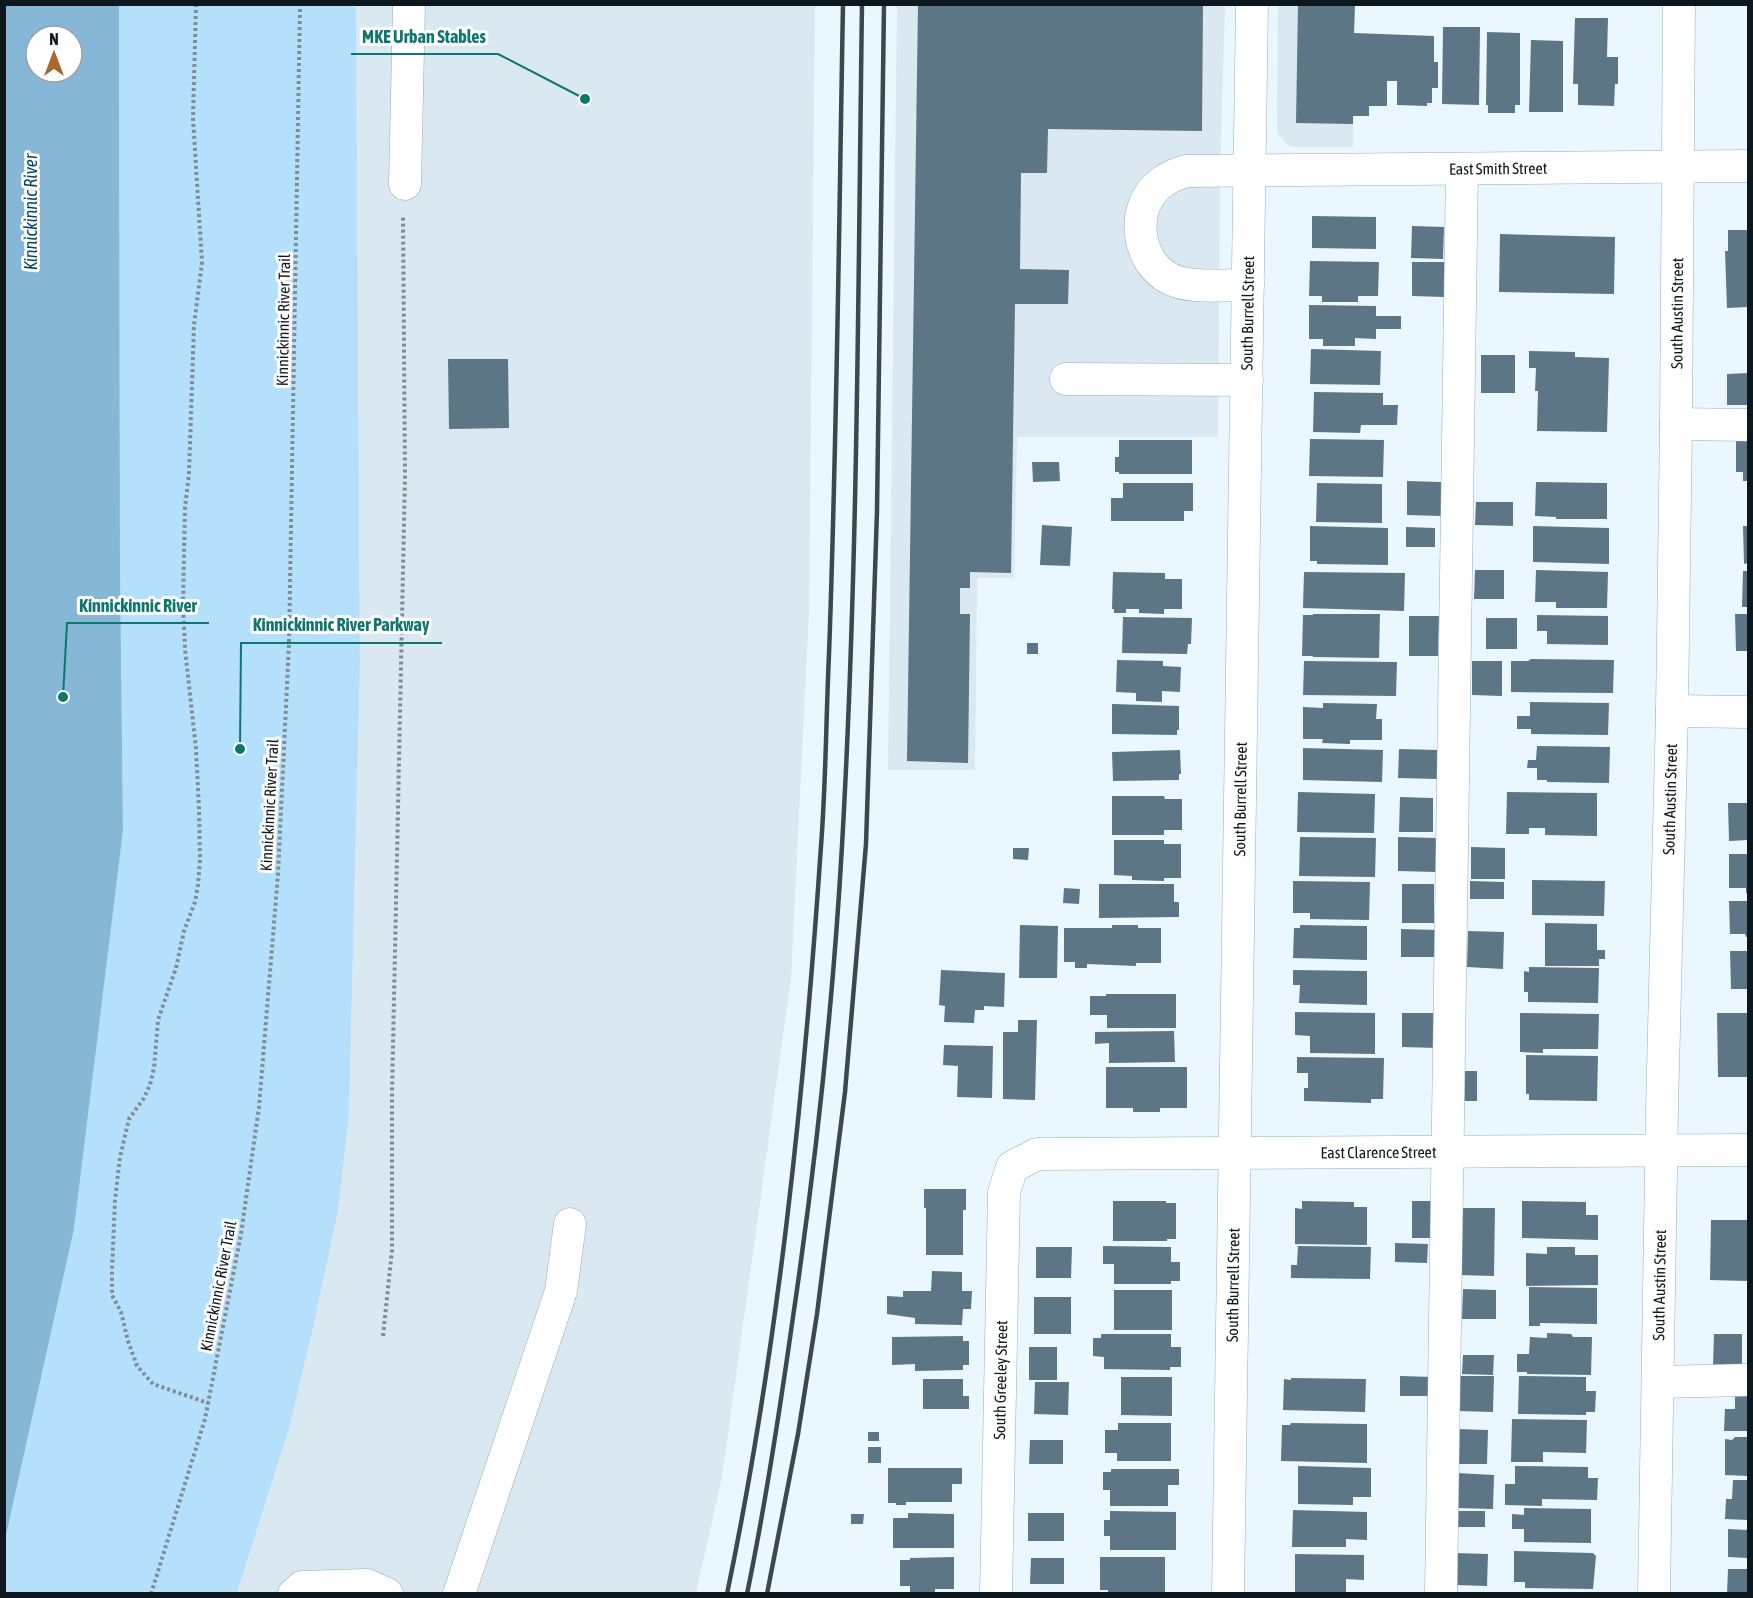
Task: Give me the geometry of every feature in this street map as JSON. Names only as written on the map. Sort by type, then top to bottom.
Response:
[{"type":"street","points":[[404,195],[409,4]]},
{"type":"street","name":"South Burrell Street","points":[[1228,1593],[1252,4]]},
{"type":"street","name":"South Austin Street","points":[[1654,1593],[1661,1150],[1672,711],[1679,4]]},
{"type":"street","name":"East Smith Street","points":[[1250,171],[1749,166]]},
{"type":"street","points":[[1441,1593],[1462,169]]},
{"type":"street","points":[[1248,285],[1177,282],[1162,273],[1151,262],[1143,248],[1140,220],[1143,206],[1159,183],[1173,175],[1186,171],[1250,171]]},
{"type":"street","points":[[1066,379],[1247,380]]},
{"type":"street","points":[[1676,424],[1749,425]]},
{"type":"street","points":[[1672,711],[1749,712]]},
{"type":"street","name":"East Clarence Street","points":[[1012,1167],[1037,1154],[1749,1150]]},
{"type":"street","name":"South Greeley Street","points":[[996,1593],[1004,1192],[1012,1167]]},
{"type":"street","points":[[459,1593],[561,1291],[570,1224]]},
{"type":"street","points":[[1658,1382],[1749,1380]]},
{"type":"street","points":[[294,1593],[302,1587],[367,1585],[387,1593]]},
{"type":"path","points":[[196,4],[193,118],[202,263],[194,325],[189,474],[185,507],[183,604],[185,649],[196,748],[199,877],[195,902],[184,931],[176,969],[158,1020],[154,1068],[150,1085],[129,1119],[120,1157],[115,1200],[112,1295],[121,1312],[137,1366],[153,1384],[208,1403]]},
{"type":"path","name":"Kinnickinnic River Trail","points":[[151,1593],[205,1419],[241,1234],[259,1107],[278,874],[289,643],[300,4]]},
{"type":"path","points":[[383,1336],[392,1250],[392,1094],[405,476],[404,195]]},
{"type":"shaded area","points":[[119,5],[356,5],[360,666],[349,1114],[338,1210],[313,1328],[288,1432],[237,1593],[5,1594],[5,1540],[74,1229],[123,831]]},
{"type":"shaded area","points":[[356,5],[815,5],[809,610],[791,978],[722,1477],[696,1593],[237,1594],[288,1432],[349,1114],[360,666]]},
{"type":"shaded area","points":[[897,5],[1225,5],[1220,176],[1218,437],[1017,437],[1014,578],[977,578],[975,770],[888,770]]},
{"type":"shaded area","points":[[1278,5],[1355,5],[1353,147],[1293,147],[1286,144],[1277,131]]},
{"type":"water","name":"Kinnickinnic River","points":[[5,4],[119,5],[123,831],[74,1229],[5,1540]]},
{"type":"building","points":[[918,4],[1203,4],[1202,131],[1048,129],[1047,173],[1021,173],[1020,269],[1069,270],[1068,304],[1015,304],[1011,573],[970,572],[970,588],[960,588],[960,614],[970,614],[968,763],[907,761]]},
{"type":"building","points":[[1298,4],[1355,4],[1354,33],[1434,36],[1434,62],[1438,62],[1438,88],[1432,88],[1432,103],[1427,103],[1427,106],[1397,105],[1397,81],[1387,81],[1387,106],[1369,106],[1369,116],[1353,116],[1353,124],[1296,123]]},
{"type":"building","points":[[1575,18],[1608,18],[1607,57],[1618,57],[1618,84],[1615,84],[1614,106],[1578,105],[1578,84],[1573,84]]},
{"type":"building","points":[[1443,27],[1480,27],[1479,105],[1442,104]]},
{"type":"building","points":[[1487,32],[1520,33],[1520,105],[1515,105],[1515,113],[1488,113],[1488,105],[1486,105]]},
{"type":"building","points":[[1531,40],[1563,41],[1563,112],[1529,112]]},
{"type":"building","points":[[1312,216],[1376,217],[1376,249],[1312,248]]},
{"type":"building","points":[[1412,226],[1444,227],[1443,259],[1411,258]]},
{"type":"building","points":[[1728,230],[1748,230],[1748,307],[1727,308],[1725,251],[1728,251]]},
{"type":"building","points":[[1500,234],[1615,237],[1614,294],[1499,292]]},
{"type":"building","points":[[1310,261],[1379,262],[1378,296],[1358,296],[1358,302],[1322,302],[1322,296],[1309,296]]},
{"type":"building","points":[[1412,262],[1444,262],[1444,297],[1412,296]]},
{"type":"building","points":[[1309,305],[1376,306],[1376,316],[1401,316],[1401,329],[1376,329],[1376,339],[1355,338],[1355,346],[1323,346],[1323,339],[1309,339]]},
{"type":"building","points":[[1311,349],[1381,351],[1380,385],[1310,384]]},
{"type":"building","points":[[1529,351],[1575,352],[1575,357],[1609,358],[1607,432],[1537,431],[1536,368],[1529,368]]},
{"type":"building","points":[[1481,355],[1515,355],[1515,393],[1481,393]]},
{"type":"building","points":[[448,359],[508,359],[509,428],[449,429]]},
{"type":"building","points":[[1748,373],[1748,405],[1727,405],[1727,374]]},
{"type":"building","points":[[1314,392],[1383,393],[1383,405],[1398,405],[1397,425],[1361,425],[1360,433],[1313,432]]},
{"type":"building","points":[[1736,438],[1748,438],[1748,481],[1743,481],[1743,472],[1736,472]]},
{"type":"building","points":[[1310,439],[1384,440],[1383,477],[1309,476]]},
{"type":"building","points":[[1119,440],[1192,440],[1192,474],[1119,474],[1115,472],[1115,457],[1119,457]]},
{"type":"building","points":[[1032,462],[1059,462],[1060,481],[1033,482]]},
{"type":"building","points":[[1407,481],[1441,482],[1441,516],[1407,515]]},
{"type":"building","points":[[1536,482],[1607,483],[1607,519],[1556,519],[1556,517],[1535,516]]},
{"type":"building","points":[[1123,483],[1193,483],[1193,511],[1184,511],[1184,521],[1111,521],[1111,498],[1123,498]]},
{"type":"building","points":[[1317,483],[1382,484],[1382,523],[1316,522]]},
{"type":"building","points":[[1476,502],[1513,502],[1513,526],[1475,525]]},
{"type":"building","points":[[1042,525],[1072,527],[1070,566],[1040,565]]},
{"type":"building","points":[[1310,526],[1388,528],[1388,565],[1317,564],[1317,561],[1310,561]]},
{"type":"building","points":[[1533,526],[1609,528],[1609,564],[1533,562]]},
{"type":"building","points":[[1743,526],[1748,526],[1748,563],[1744,564]]},
{"type":"building","points":[[1406,527],[1435,528],[1435,547],[1406,547]]},
{"type":"building","points":[[1475,570],[1504,570],[1504,599],[1474,599]]},
{"type":"building","points":[[1536,570],[1608,572],[1607,608],[1556,608],[1556,602],[1535,602]]},
{"type":"building","points":[[1743,571],[1748,571],[1748,607],[1742,607]]},
{"type":"building","points":[[1113,572],[1165,573],[1165,579],[1182,579],[1182,609],[1164,609],[1164,614],[1139,613],[1139,609],[1126,609],[1126,613],[1114,613],[1112,609]]},
{"type":"building","points":[[1304,572],[1405,573],[1404,611],[1303,608]]},
{"type":"building","points":[[1380,614],[1379,658],[1302,656],[1303,615]]},
{"type":"building","points":[[1735,614],[1748,614],[1748,651],[1736,651]]},
{"type":"building","points":[[1537,615],[1608,616],[1608,645],[1547,644],[1547,631],[1537,631]]},
{"type":"building","points":[[1409,616],[1439,616],[1438,656],[1409,656]]},
{"type":"building","points":[[1123,617],[1192,618],[1191,644],[1188,644],[1187,654],[1122,653]]},
{"type":"building","points":[[1486,618],[1517,618],[1517,649],[1486,649]]},
{"type":"building","points":[[1027,643],[1038,643],[1038,654],[1027,654]]},
{"type":"building","points":[[1531,659],[1614,660],[1613,693],[1511,692],[1511,661]]},
{"type":"building","points":[[1117,660],[1163,661],[1163,666],[1181,667],[1180,692],[1162,691],[1162,702],[1136,701],[1136,693],[1116,692]]},
{"type":"building","points":[[1304,661],[1397,662],[1396,696],[1303,695]]},
{"type":"building","points":[[1472,661],[1502,661],[1502,696],[1472,695]]},
{"type":"building","points":[[1530,702],[1609,703],[1608,735],[1531,734],[1531,729],[1517,729],[1517,716],[1530,716]]},
{"type":"building","points":[[1323,703],[1377,704],[1376,719],[1382,719],[1382,740],[1350,740],[1350,744],[1322,743],[1323,739],[1303,739],[1303,707],[1323,708]]},
{"type":"building","points":[[1112,704],[1179,706],[1177,735],[1112,734]]},
{"type":"building","points":[[1537,746],[1610,747],[1609,783],[1537,780],[1537,768],[1527,768],[1528,760],[1536,760]]},
{"type":"building","points":[[1303,748],[1383,750],[1382,782],[1303,780]]},
{"type":"building","points":[[1399,749],[1438,750],[1437,779],[1398,778]]},
{"type":"building","points":[[1180,750],[1179,780],[1113,781],[1112,752]]},
{"type":"building","points":[[1298,792],[1375,794],[1374,833],[1297,832]]},
{"type":"building","points":[[1507,792],[1597,793],[1597,836],[1545,835],[1545,828],[1529,828],[1529,834],[1506,834]]},
{"type":"building","points":[[1112,796],[1164,796],[1165,799],[1182,799],[1182,830],[1164,830],[1164,835],[1112,835]]},
{"type":"building","points":[[1400,797],[1433,798],[1433,832],[1399,832]]},
{"type":"building","points":[[1728,803],[1748,803],[1748,840],[1729,841]]},
{"type":"building","points":[[1300,837],[1376,838],[1375,877],[1299,876]]},
{"type":"building","points":[[1398,837],[1437,838],[1436,872],[1398,871]]},
{"type":"building","points":[[1114,840],[1164,840],[1164,844],[1181,844],[1181,878],[1164,878],[1164,881],[1132,880],[1132,876],[1114,875]]},
{"type":"building","points":[[1471,847],[1505,848],[1505,879],[1471,879]]},
{"type":"building","points":[[1013,848],[1029,848],[1028,860],[1013,859]]},
{"type":"building","points":[[1729,854],[1748,854],[1748,893],[1746,893],[1746,888],[1729,888]]},
{"type":"building","points":[[1532,880],[1605,881],[1604,916],[1532,915]]},
{"type":"building","points":[[1293,881],[1370,882],[1369,920],[1310,919],[1310,913],[1293,913]]},
{"type":"building","points":[[1470,881],[1504,882],[1504,899],[1470,899]]},
{"type":"building","points":[[1099,884],[1174,884],[1174,902],[1179,902],[1179,917],[1099,918]]},
{"type":"building","points":[[1402,884],[1434,884],[1434,923],[1402,923]]},
{"type":"building","points":[[1064,888],[1080,889],[1079,904],[1063,903]]},
{"type":"building","points":[[1729,901],[1748,901],[1748,937],[1745,934],[1730,934]]},
{"type":"building","points":[[1545,923],[1597,924],[1597,950],[1605,950],[1605,959],[1599,959],[1599,966],[1545,966]]},
{"type":"building","points":[[1020,925],[1058,926],[1057,978],[1019,978]]},
{"type":"building","points":[[1112,925],[1161,928],[1161,963],[1136,963],[1136,966],[1087,964],[1087,968],[1075,968],[1075,962],[1064,962],[1064,928],[1112,928]]},
{"type":"building","points":[[1300,925],[1367,926],[1367,960],[1293,958],[1294,928],[1300,928]]},
{"type":"building","points":[[1401,929],[1438,930],[1437,957],[1401,957]]},
{"type":"building","points":[[1468,931],[1504,932],[1503,969],[1467,967]]},
{"type":"building","points":[[1730,951],[1748,951],[1748,989],[1731,989]]},
{"type":"building","points":[[1529,967],[1599,968],[1598,1003],[1528,1002],[1528,992],[1524,992],[1524,971],[1529,972]]},
{"type":"building","points":[[941,970],[1005,973],[1004,1007],[984,1006],[984,1010],[975,1010],[974,1023],[944,1022],[945,1006],[939,1005]]},
{"type":"building","points":[[1293,970],[1367,971],[1367,1005],[1299,1003],[1300,985],[1293,985]]},
{"type":"building","points":[[1106,994],[1176,994],[1176,1028],[1107,1028],[1107,1015],[1090,1015],[1090,996],[1106,996]]},
{"type":"building","points":[[1295,1012],[1375,1013],[1375,1054],[1310,1053],[1310,1036],[1295,1035]]},
{"type":"building","points":[[1402,1013],[1437,1013],[1436,1048],[1402,1047]]},
{"type":"building","points":[[1520,1013],[1599,1014],[1598,1049],[1543,1049],[1543,1053],[1520,1052]]},
{"type":"building","points":[[1717,1013],[1748,1013],[1748,1077],[1718,1077]]},
{"type":"building","points":[[1018,1020],[1037,1020],[1035,1100],[1003,1099],[1003,1032],[1018,1032]]},
{"type":"building","points":[[1174,1031],[1175,1062],[1109,1063],[1109,1043],[1095,1044],[1095,1032]]},
{"type":"building","points":[[944,1045],[993,1046],[992,1098],[957,1097],[958,1066],[943,1065]]},
{"type":"building","points":[[1526,1055],[1598,1056],[1597,1101],[1529,1100],[1529,1094],[1526,1094]]},
{"type":"building","points":[[1297,1057],[1384,1058],[1383,1099],[1371,1099],[1371,1103],[1304,1101],[1304,1088],[1308,1088],[1308,1073],[1297,1073]]},
{"type":"building","points":[[1106,1067],[1187,1067],[1187,1108],[1160,1108],[1160,1112],[1133,1112],[1133,1108],[1106,1108]]},
{"type":"building","points":[[1459,1071],[1477,1071],[1477,1101],[1459,1101]]},
{"type":"building","points":[[924,1189],[966,1189],[966,1210],[963,1210],[963,1255],[926,1255]]},
{"type":"building","points":[[1113,1201],[1176,1203],[1176,1239],[1113,1241]]},
{"type":"building","points":[[1302,1201],[1354,1202],[1354,1207],[1367,1207],[1367,1245],[1295,1244],[1295,1208],[1302,1209]]},
{"type":"building","points":[[1412,1201],[1436,1201],[1435,1238],[1412,1238]]},
{"type":"building","points":[[1522,1201],[1586,1202],[1586,1215],[1598,1215],[1598,1240],[1522,1238]]},
{"type":"building","points":[[1458,1208],[1495,1208],[1494,1276],[1458,1275]]},
{"type":"building","points":[[1711,1220],[1748,1220],[1748,1281],[1710,1280]]},
{"type":"building","points":[[1395,1243],[1428,1244],[1427,1263],[1395,1262]]},
{"type":"building","points":[[1103,1246],[1171,1247],[1171,1262],[1180,1262],[1180,1281],[1171,1281],[1171,1284],[1114,1284],[1114,1264],[1103,1264]]},
{"type":"building","points":[[1298,1246],[1371,1247],[1370,1279],[1291,1278],[1291,1265],[1297,1265]]},
{"type":"building","points":[[1036,1247],[1072,1247],[1071,1278],[1036,1278]]},
{"type":"building","points":[[1547,1247],[1575,1247],[1575,1255],[1598,1255],[1598,1285],[1526,1286],[1526,1253],[1547,1254]]},
{"type":"building","points":[[932,1271],[962,1272],[962,1291],[972,1291],[971,1309],[963,1309],[962,1325],[915,1324],[915,1318],[887,1314],[887,1296],[903,1297],[903,1291],[931,1291]]},
{"type":"building","points":[[1529,1287],[1597,1288],[1597,1324],[1540,1323],[1540,1326],[1529,1326]]},
{"type":"building","points":[[1463,1289],[1496,1290],[1496,1319],[1462,1319]]},
{"type":"building","points":[[1114,1290],[1172,1290],[1172,1330],[1114,1330]]},
{"type":"building","points":[[1034,1297],[1071,1297],[1071,1334],[1034,1334]]},
{"type":"building","points":[[1547,1333],[1592,1337],[1591,1375],[1517,1372],[1517,1354],[1529,1354],[1530,1337],[1547,1338]]},
{"type":"building","points":[[1101,1334],[1171,1334],[1171,1347],[1181,1347],[1181,1367],[1170,1367],[1170,1370],[1104,1369],[1104,1357],[1093,1356],[1093,1338],[1101,1338]]},
{"type":"building","points":[[1714,1334],[1742,1334],[1742,1366],[1713,1366]]},
{"type":"building","points":[[963,1336],[963,1341],[969,1341],[969,1365],[963,1365],[963,1370],[915,1371],[915,1364],[892,1365],[892,1337]]},
{"type":"building","points":[[1029,1347],[1057,1347],[1057,1380],[1029,1380]]},
{"type":"building","points":[[1463,1355],[1494,1355],[1493,1375],[1462,1374]]},
{"type":"building","points":[[1400,1376],[1433,1377],[1433,1396],[1400,1396]]},
{"type":"building","points":[[1458,1376],[1494,1376],[1493,1412],[1457,1411]]},
{"type":"building","points":[[1519,1376],[1586,1377],[1586,1391],[1596,1391],[1595,1412],[1586,1412],[1586,1415],[1518,1414]]},
{"type":"building","points":[[1121,1377],[1172,1377],[1172,1416],[1121,1415]]},
{"type":"building","points":[[1291,1378],[1366,1379],[1365,1412],[1283,1410],[1284,1379],[1291,1380]]},
{"type":"building","points":[[923,1379],[963,1379],[963,1396],[969,1396],[969,1409],[923,1409]]},
{"type":"building","points":[[1035,1382],[1069,1382],[1068,1415],[1034,1414]]},
{"type":"building","points":[[1735,1392],[1748,1392],[1748,1431],[1724,1431],[1725,1409],[1735,1409]]},
{"type":"building","points":[[1512,1419],[1587,1420],[1586,1453],[1543,1452],[1543,1462],[1511,1462]]},
{"type":"building","points":[[1118,1423],[1171,1423],[1171,1461],[1117,1461],[1117,1453],[1105,1453],[1105,1430],[1118,1430]]},
{"type":"building","points":[[1291,1423],[1367,1424],[1367,1463],[1281,1461],[1282,1425]]},
{"type":"building","points":[[1458,1429],[1488,1430],[1487,1464],[1458,1464]]},
{"type":"building","points":[[868,1432],[879,1432],[879,1441],[868,1441]]},
{"type":"building","points":[[1735,1437],[1748,1437],[1748,1476],[1725,1475],[1725,1439],[1732,1440]]},
{"type":"building","points":[[1030,1440],[1063,1440],[1063,1464],[1029,1464]]},
{"type":"building","points":[[868,1447],[881,1447],[881,1463],[868,1463]]},
{"type":"building","points":[[1298,1466],[1371,1468],[1371,1497],[1353,1497],[1353,1505],[1298,1504]]},
{"type":"building","points":[[1515,1466],[1588,1467],[1588,1478],[1598,1478],[1597,1500],[1542,1499],[1542,1506],[1505,1505],[1505,1484],[1515,1484]]},
{"type":"building","points":[[888,1468],[962,1468],[962,1484],[952,1484],[952,1502],[906,1502],[906,1505],[896,1505],[896,1503],[888,1503]]},
{"type":"building","points":[[1111,1469],[1179,1469],[1179,1485],[1168,1485],[1168,1506],[1110,1506],[1110,1490],[1103,1490],[1103,1472],[1111,1472]]},
{"type":"building","points":[[1457,1473],[1494,1475],[1493,1509],[1457,1508]]},
{"type":"building","points":[[1733,1480],[1748,1480],[1748,1520],[1725,1519],[1726,1499],[1732,1499]]},
{"type":"building","points":[[1524,1508],[1591,1509],[1591,1543],[1524,1542],[1524,1529],[1512,1529],[1512,1514],[1524,1515]]},
{"type":"building","points":[[1293,1510],[1367,1512],[1367,1540],[1346,1539],[1346,1547],[1292,1547]]},
{"type":"building","points":[[1110,1511],[1176,1512],[1176,1550],[1110,1550],[1110,1536],[1104,1536],[1104,1520],[1110,1520]]},
{"type":"building","points":[[1455,1511],[1485,1511],[1485,1527],[1455,1527]]},
{"type":"building","points":[[908,1513],[954,1514],[954,1548],[893,1548],[893,1518],[908,1518]]},
{"type":"building","points":[[1028,1513],[1064,1513],[1064,1541],[1028,1541]]},
{"type":"building","points":[[851,1514],[864,1514],[863,1524],[851,1524]]},
{"type":"building","points":[[1728,1529],[1748,1530],[1748,1558],[1728,1557]]},
{"type":"building","points":[[1514,1551],[1593,1553],[1596,1556],[1593,1589],[1525,1588],[1525,1582],[1514,1582]]},
{"type":"building","points":[[1455,1553],[1488,1554],[1487,1586],[1455,1585]]},
{"type":"building","points":[[1295,1554],[1364,1555],[1364,1580],[1346,1579],[1346,1593],[1295,1592]]},
{"type":"building","points":[[954,1557],[954,1589],[935,1589],[935,1593],[910,1593],[910,1586],[900,1586],[900,1560]]},
{"type":"building","points":[[1100,1557],[1165,1557],[1165,1593],[1108,1593],[1108,1590],[1100,1590]]},
{"type":"building","points":[[1031,1558],[1064,1558],[1064,1584],[1030,1584]]},
{"type":"building","points":[[1728,1569],[1748,1569],[1748,1594],[1727,1594]]},
{"type":"railway","points":[[727,1594],[745,1501],[775,1315],[797,1128],[814,940],[824,798],[832,573],[843,4]]},
{"type":"railway","points":[[747,1594],[772,1456],[801,1258],[823,1082],[834,964],[842,846],[851,636],[862,4]]},
{"type":"railway","points":[[767,1594],[798,1434],[817,1314],[845,1092],[866,844],[877,511],[884,4]]},
{"type":"place","name":"MKE Urban Stables","points":[[585,99]]},
{"type":"place","name":"Kinnickinnic River","points":[[63,697]]},
{"type":"place","name":"Kinnickinnic River Parkway","points":[[240,749]]}]
